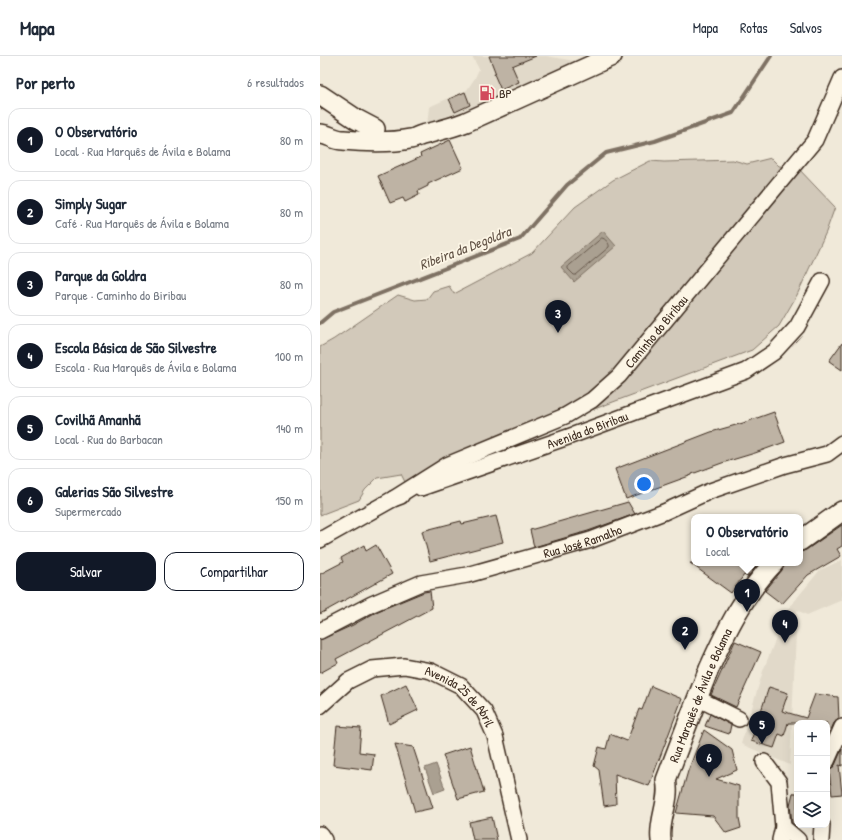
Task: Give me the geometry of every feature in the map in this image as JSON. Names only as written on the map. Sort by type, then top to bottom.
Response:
[{"type":"main road","points":[[420,135],[414,130],[331,128],[323,134],[331,138],[352,141],[393,141],[411,139],[420,135],[441,131],[466,122],[612,56]]},
{"type":"main road","points":[[320,95],[356,119],[375,129]]},
{"type":"main road","points":[[320,104],[320,112]]},
{"type":"main road","points":[[803,539],[842,511]]},
{"type":"main road","name":"Rua Marquês de Ávila e Bolama","points":[[660,840],[661,821],[668,787],[666,780],[697,698],[724,635],[737,612],[771,566]]},
{"type":"street","name":"Caminho do Biribau","points":[[393,499],[447,465],[565,416],[592,400],[619,376],[815,140],[842,78]]},
{"type":"street","name":"Avenida do Biribau","points":[[320,540],[393,499],[433,483],[568,437],[746,371],[774,352],[797,327],[822,281]]},
{"type":"street","name":"Rua José Ramalho","points":[[320,631],[372,604],[421,583],[467,575],[590,540],[664,512],[710,491],[785,465],[827,454],[842,442]]},
{"type":"street","name":"Avenida 25 de Abril","points":[[320,706],[348,680],[372,669],[404,666],[431,671],[461,686],[484,711],[495,736],[519,840]]},
{"type":"street","points":[[697,698],[739,719]]},
{"type":"street","points":[[829,756],[842,727]]},
{"type":"street","points":[[764,762],[779,782],[781,833],[798,840]]},
{"type":"street","points":[[821,840],[822,828]]},
{"type":"street","points":[[320,834],[324,840]]},
{"type":"shaded area","name":"BP","points":[[472,56],[546,56],[581,62],[477,110],[427,126],[429,107],[467,90],[475,78],[479,69]]},
{"type":"shaded area","points":[[771,158],[779,166],[797,167],[835,207],[826,232],[797,295],[779,326],[752,350],[573,417],[562,408],[518,429],[453,454],[405,482],[401,474],[377,478],[365,490],[359,500],[320,515],[320,347],[398,295],[415,300],[427,299],[433,291],[449,286],[454,294],[532,253],[575,207],[613,180],[650,161],[733,160],[747,164]]},
{"type":"shaded area","points":[[842,560],[842,600],[807,615],[797,610],[790,765],[741,744],[763,671],[787,610],[820,570]]},
{"type":"water","points":[[603,231],[616,246],[574,282],[561,267]]},
{"type":"water","points":[[436,764],[445,789],[434,793],[425,768]]},
{"type":"building","points":[[489,56],[536,56],[512,66],[519,82],[501,90],[494,74],[496,74]]},
{"type":"building","points":[[465,92],[470,105],[455,112],[449,99]]},
{"type":"building","points":[[450,140],[463,168],[428,184],[428,186],[418,191],[419,195],[405,202],[403,198],[390,203],[378,176],[421,157],[420,154]]},
{"type":"building","points":[[842,343],[842,370],[829,361]]},
{"type":"building","points":[[774,412],[785,442],[722,463],[626,499],[615,469],[711,432]]},
{"type":"building","points":[[628,502],[635,514],[588,531],[534,547],[530,530]]},
{"type":"building","points":[[496,516],[503,542],[430,561],[422,531],[461,521],[462,524]]},
{"type":"building","points":[[842,525],[842,546],[837,549],[841,556],[808,575],[782,604],[765,591],[784,566],[803,566],[803,551]]},
{"type":"building","points":[[364,545],[366,551],[376,545],[392,574],[320,614],[320,574],[343,562],[341,558]]},
{"type":"building","points":[[694,566],[753,566],[755,568],[747,577],[744,575],[731,593]]},
{"type":"building","points":[[430,591],[432,608],[336,659],[338,663],[320,673],[320,640],[353,625],[378,611],[424,592]]},
{"type":"building","points":[[735,641],[761,652],[736,707],[711,695]]},
{"type":"building","points":[[406,684],[418,710],[389,724],[381,696]]},
{"type":"building","points":[[651,686],[682,699],[649,786],[615,774],[616,804],[604,806],[599,770],[594,766],[599,747],[606,749],[610,734],[627,741],[639,709],[642,710]]},
{"type":"building","points":[[769,687],[788,693],[782,711],[806,718],[815,694],[838,697],[839,719],[834,723],[830,732],[830,720],[794,720],[794,723],[788,723],[784,736],[779,734],[774,748],[751,741]]},
{"type":"building","points":[[710,714],[731,725],[729,734],[705,726]]},
{"type":"building","points":[[337,726],[361,728],[359,752],[374,754],[372,770],[333,765]]},
{"type":"building","points":[[704,730],[732,750],[737,770],[716,779],[739,786],[739,818],[741,828],[726,833],[713,816],[676,813],[688,771]]},
{"type":"building","points":[[395,744],[413,747],[433,808],[415,812]]},
{"type":"building","points":[[470,746],[484,792],[458,799],[443,755]]},
{"type":"building","points":[[842,749],[842,766],[839,765],[842,794],[832,795],[830,769],[835,765]]},
{"type":"building","points":[[794,793],[794,824],[792,823],[790,805]]},
{"type":"building","points":[[492,817],[497,840],[473,840],[469,822]]},
{"type":"waterway","name":"Ribeira da Degoldra","points":[[320,323],[333,312],[520,239],[567,185],[606,153],[655,141],[733,113],[771,56]]},
{"type":"place","name":"BP","points":[[487,93]]},
{"type":"place","name":"Parque da Goldra","points":[[558,333]]},
{"type":"place","name":"O Observatório","points":[[747,612]]},
{"type":"place","name":"Escola Básica de São Silvestre","points":[[785,643]]},
{"type":"place","name":"Simply Sugar","points":[[685,650]]},
{"type":"place","name":"Covilhã Amanhã","points":[[762,744]]},
{"type":"place","name":"Galerias São Silvestre","points":[[709,777]]}]
